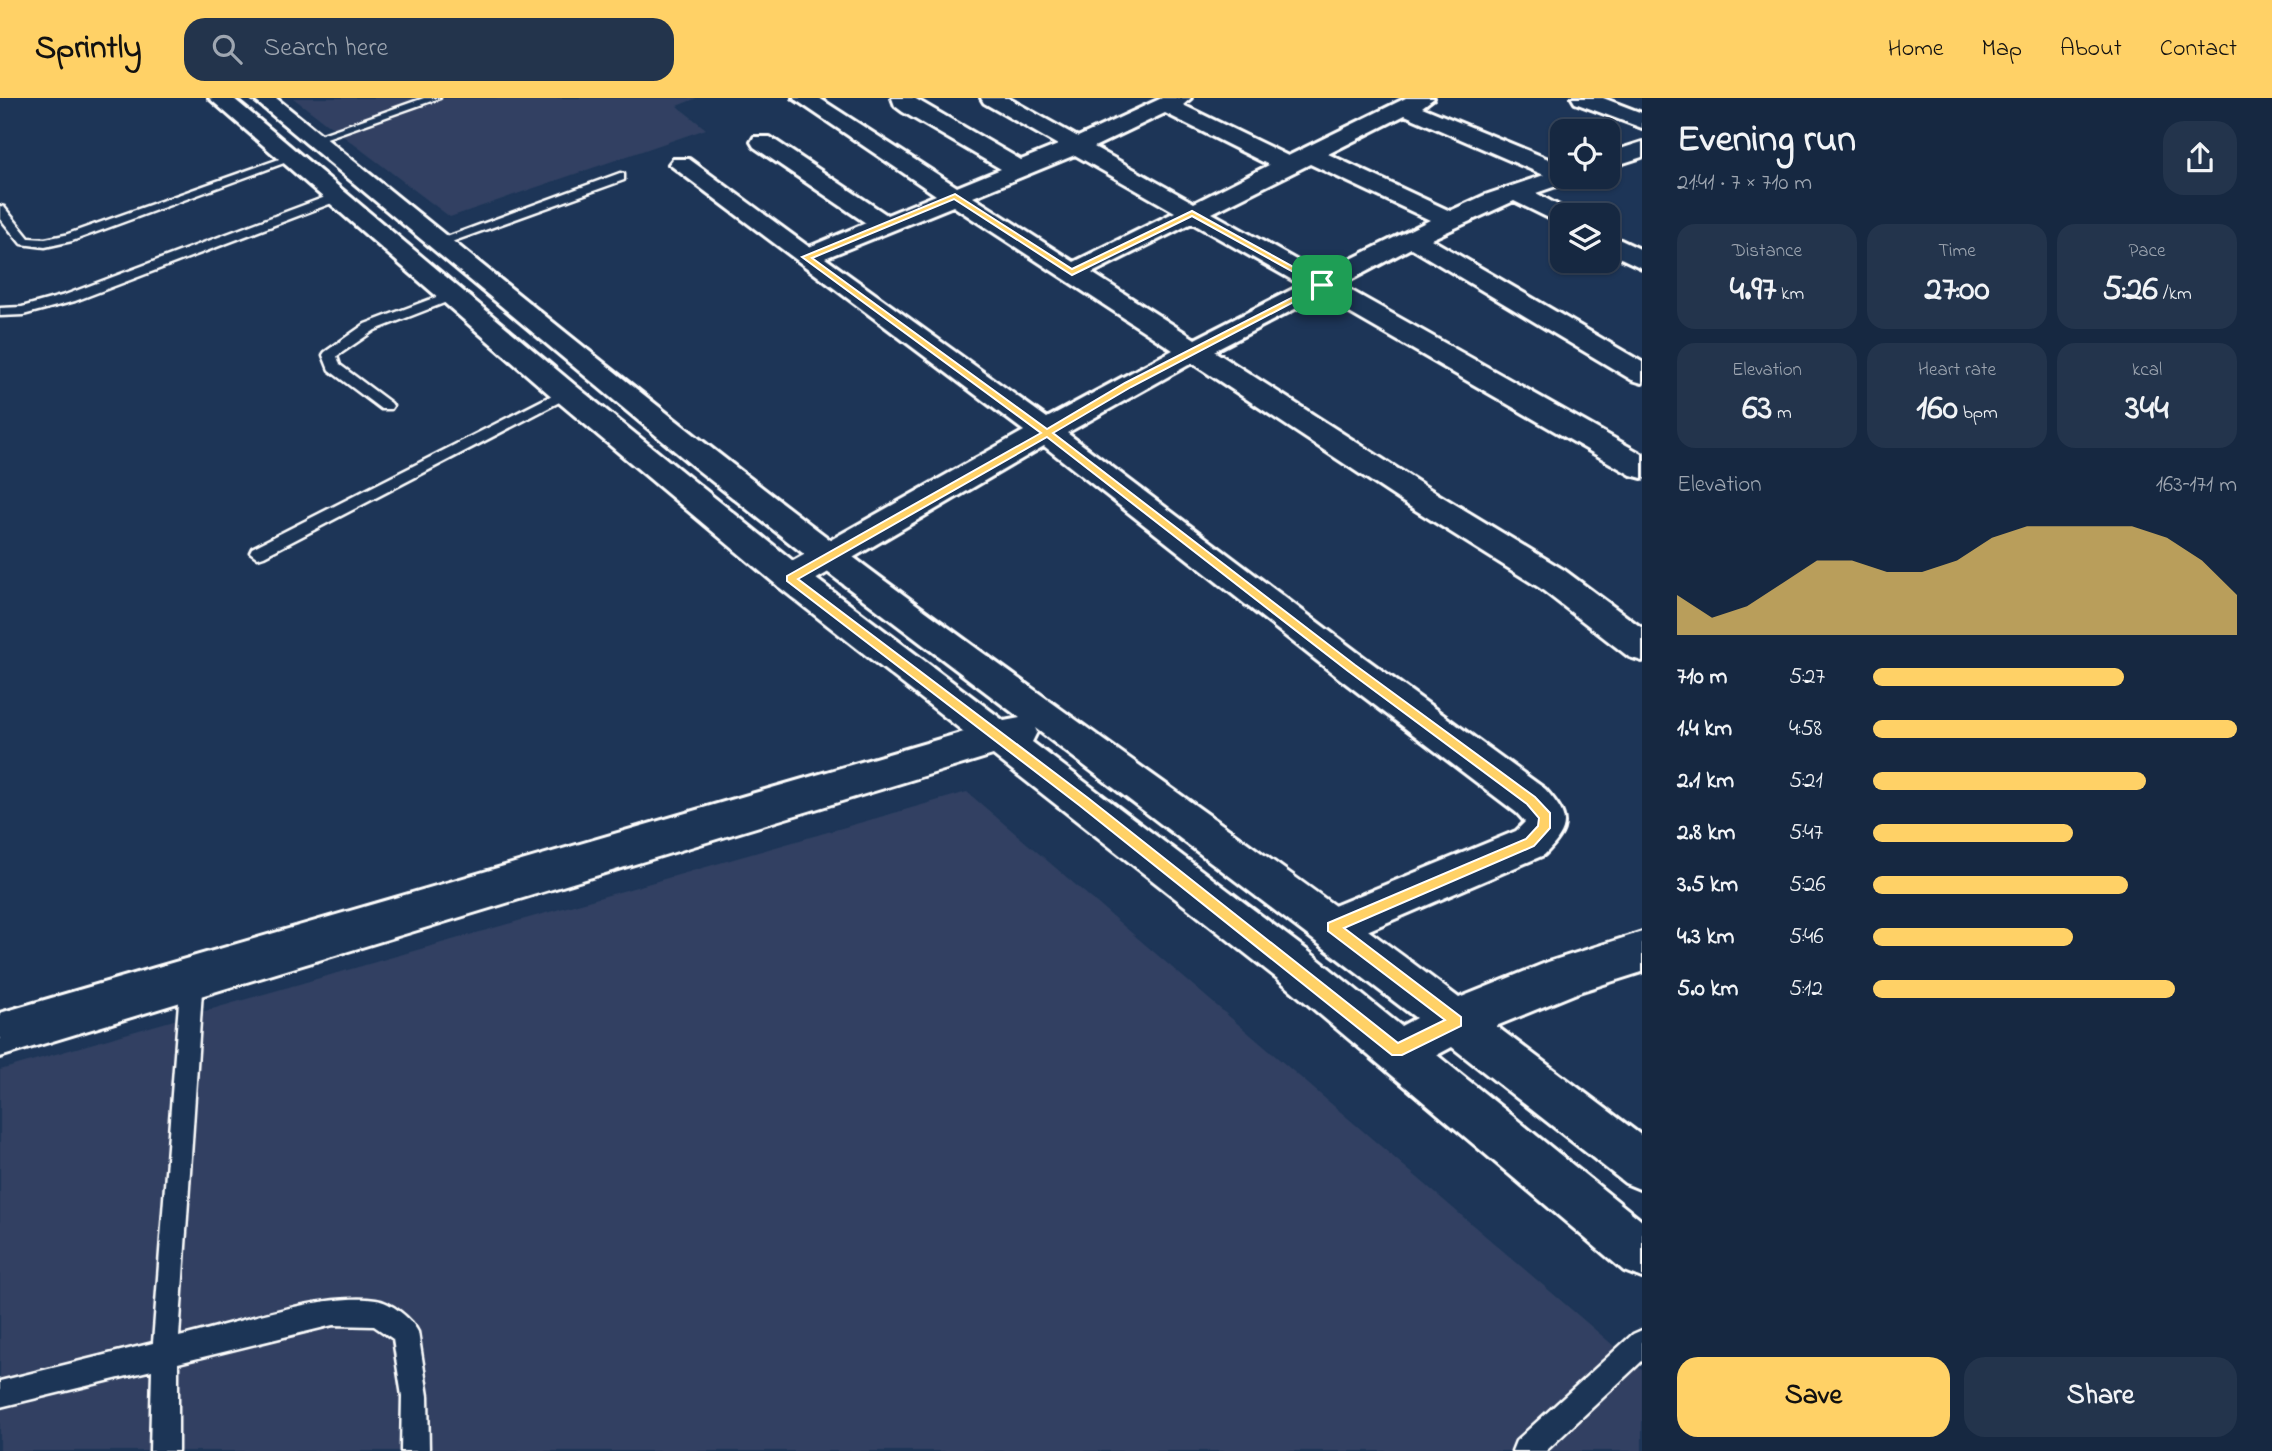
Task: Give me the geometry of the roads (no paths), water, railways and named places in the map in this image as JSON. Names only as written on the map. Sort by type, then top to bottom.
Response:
[{"type":"street","points":[[220,98],[301,149],[439,243],[694,452],[830,557],[1332,927],[1642,1166]]},
{"type":"street","points":[[263,98],[336,197],[566,393],[791,578],[1282,956],[1642,1253]]},
{"type":"street","points":[[804,98],[1193,351],[1552,579],[1642,647]]},
{"type":"street","points":[[903,98],[911,107],[1019,169]]},
{"type":"street","points":[[992,98],[1642,468]]},
{"type":"street","points":[[1583,98],[1642,121]]},
{"type":"street","points":[[806,257],[1077,146],[1172,102],[1287,165]]},
{"type":"street","points":[[1072,272],[1414,103],[1550,169]]},
{"type":"street","points":[[762,142],[885,225]]},
{"type":"street","points":[[1620,158],[1639,153]]},
{"type":"street","points":[[1310,155],[1452,221]]},
{"type":"street","points":[[681,164],[1047,433],[1352,668],[1531,801],[1545,817],[1544,828],[1530,842],[1332,927]]},
{"type":"street","points":[[791,578],[1193,351],[1412,238],[1550,180]]},
{"type":"street","points":[[1516,192],[1550,211]]},
{"type":"street","points":[[1412,238],[1642,374]]},
{"type":"street","points":[[1620,248],[1642,260]]},
{"type":"street","points":[[0,1035],[1054,722]]},
{"type":"street","points":[[1397,1051],[1457,1021],[1602,962],[1642,952]]},
{"type":"lane","points":[[0,210],[25,242],[45,243],[68,238],[434,98]]},
{"type":"lane","points":[[439,243],[620,177]]},
{"type":"lane","points":[[0,312],[23,311],[70,298],[336,197]]},
{"type":"lane","points":[[386,406],[334,368],[330,355],[370,327],[452,295]]},
{"type":"lane","points":[[258,552],[566,393]]},
{"type":"lane","points":[[164,1451],[165,1354],[192,976]]},
{"type":"lane","points":[[0,1394],[333,1312],[378,1313],[405,1332],[415,1396],[415,1451]]},
{"type":"lane","points":[[1526,1451],[1642,1343]]}]
